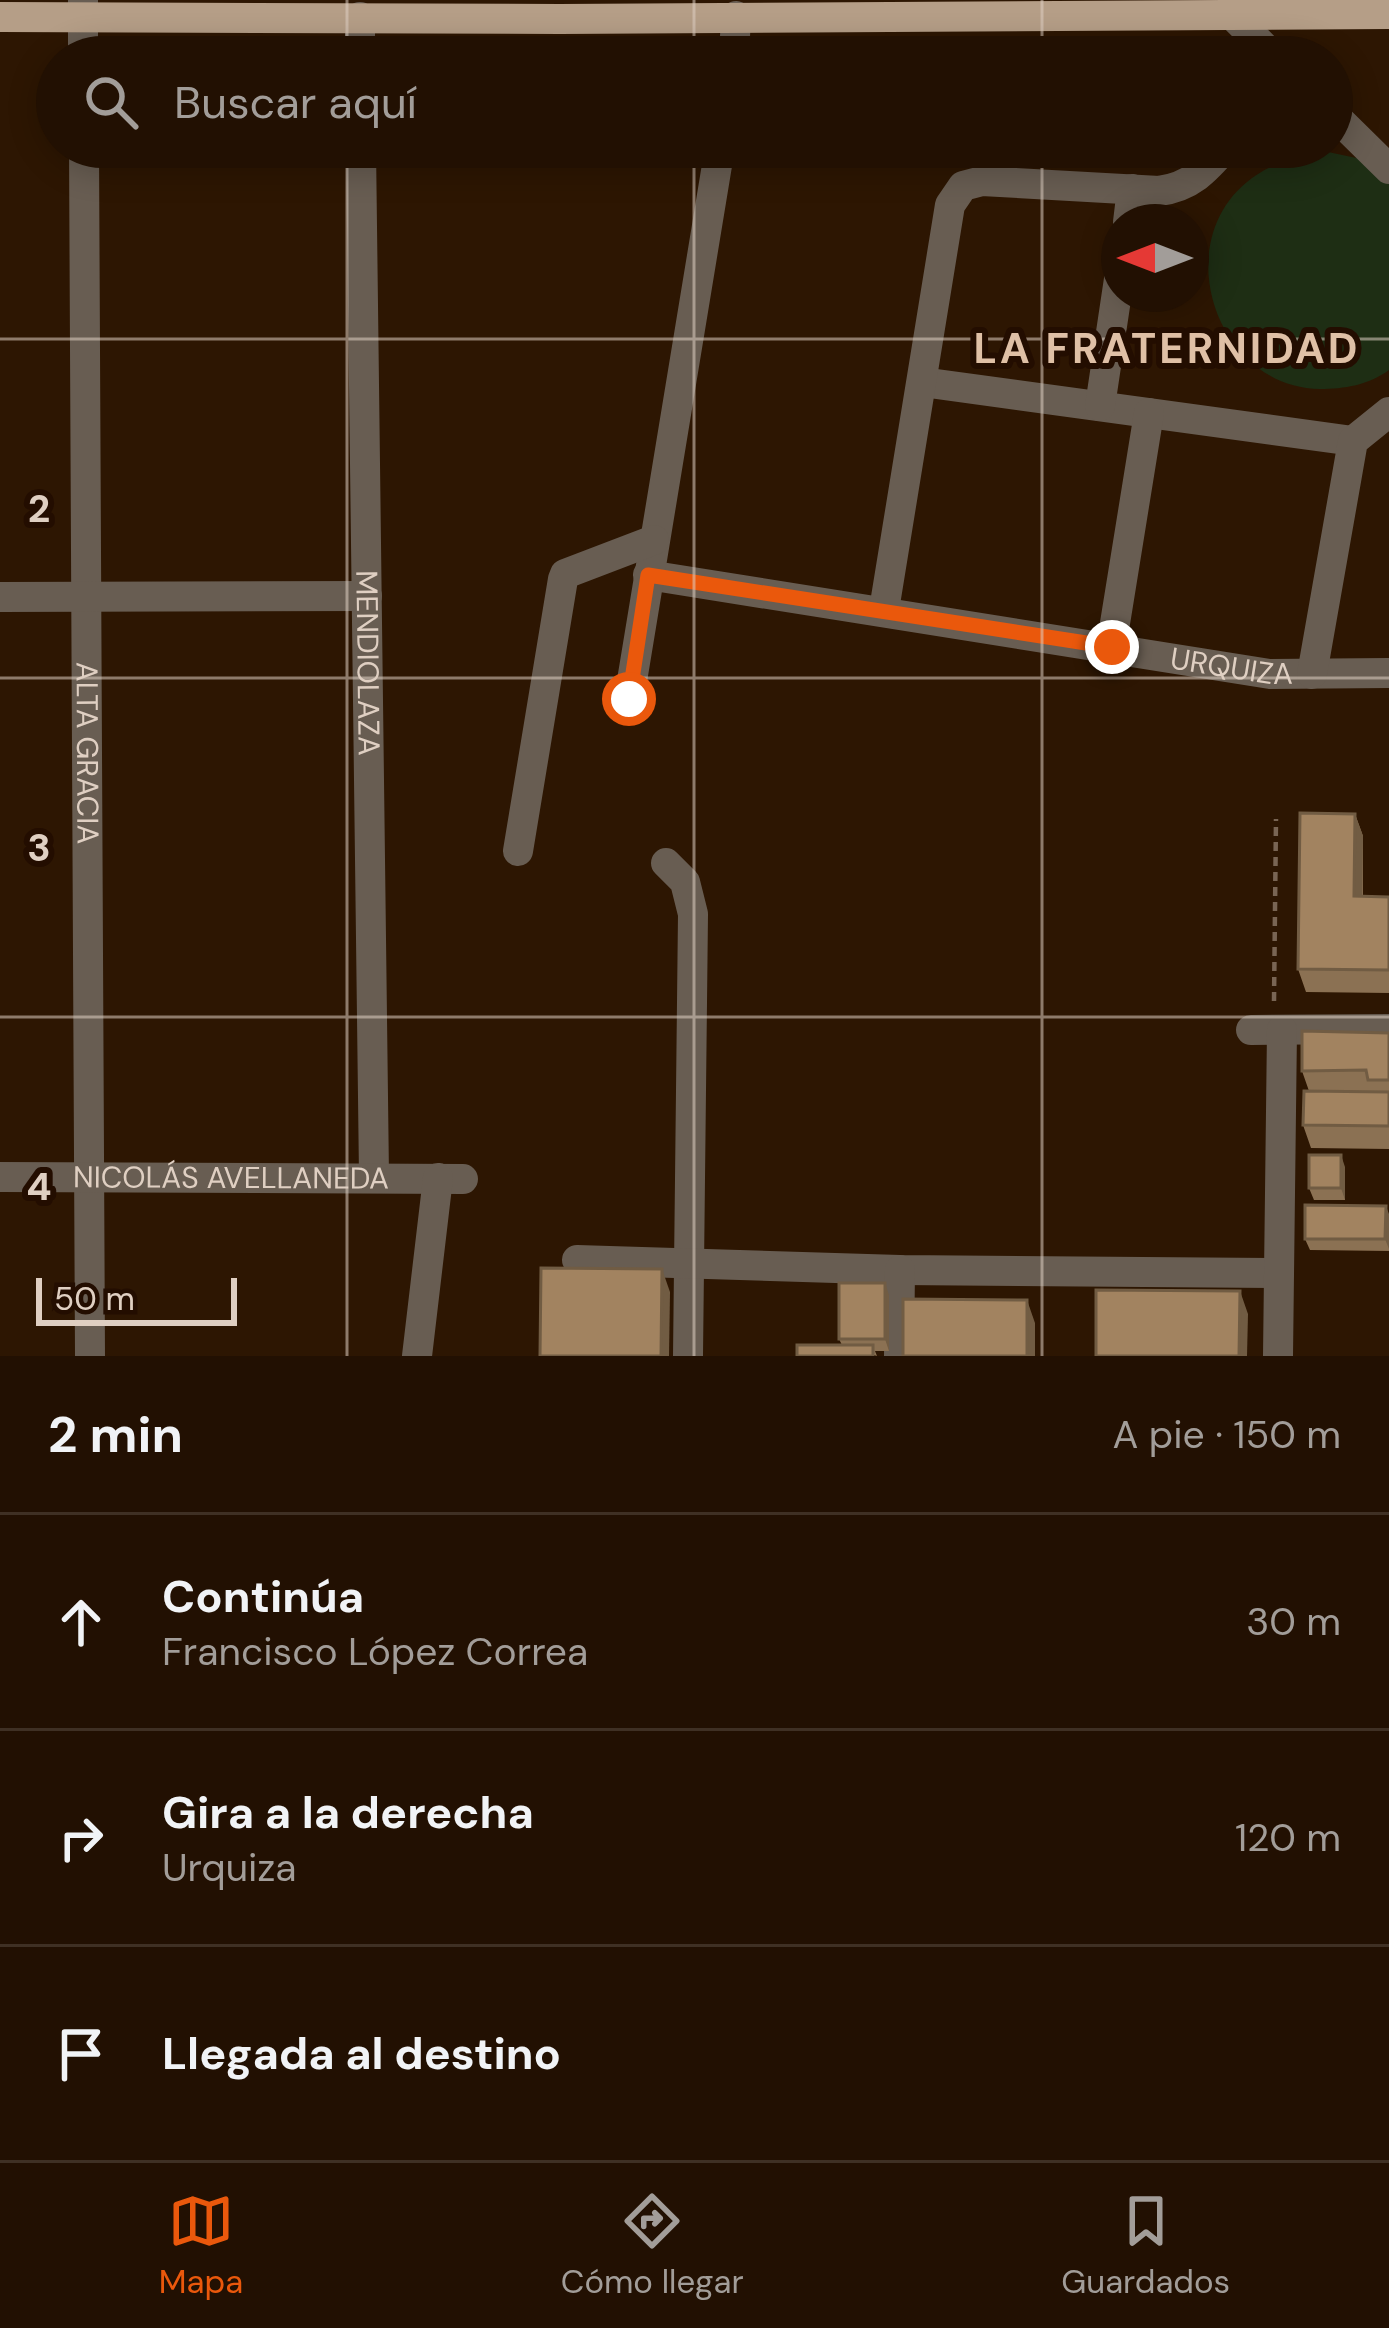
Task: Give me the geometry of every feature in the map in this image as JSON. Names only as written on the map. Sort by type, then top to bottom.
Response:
[{"type":"main road","points":[[0,17],[83,8],[359,17],[562,9],[736,16],[1233,16],[1264,8],[1389,14]]},
{"type":"street","points":[[735,36],[736,16]]},
{"type":"street","points":[[1233,16],[1253,36]]},
{"type":"street","points":[[359,17],[359,36]]},
{"type":"street","points":[[1353,134],[1389,169]]},
{"type":"street","name":"ALTA GRACIA","points":[[84,168],[90,1356]]},
{"type":"street","name":"MENDIOLAZA","points":[[361,168],[374,1176]]},
{"type":"street","points":[[629,699],[716,168]]},
{"type":"street","points":[[884,610],[950,205],[963,186],[982,181],[1181,188],[1207,168]]},
{"type":"street","points":[[1130,204],[1132,189]]},
{"type":"street","points":[[1100,406],[1114,312]]},
{"type":"street","points":[[922,382],[1354,441]]},
{"type":"street","points":[[1312,674],[1354,441],[1389,412]]},
{"type":"street","points":[[1112,647],[1149,413]]},
{"type":"street","points":[[518,851],[563,579],[654,540]]},
{"type":"street","name":"URQUIZA","points":[[648,575],[1270,674],[1389,673]]},
{"type":"street","points":[[0,597],[367,596]]},
{"type":"street","points":[[666,863],[685,883],[693,914],[688,1356]]},
{"type":"street","points":[[1278,1356],[1279,1273],[1266,1030],[1389,1029]]},
{"type":"street","name":"NICOLÁS AVELLANEDA","points":[[0,1177],[451,1178],[417,1356]]},
{"type":"street","points":[[578,1259],[900,1270],[1279,1273]]},
{"type":"street","points":[[899,1356],[900,1270]]},
{"type":"path","points":[[1266,1030],[1274,997],[1276,819]]},
{"type":"green space","points":[[1353,157],[1389,173],[1389,370],[1338,388],[1283,382],[1252,363],[1228,336],[1214,303],[1209,273],[1213,232],[1230,200],[1268,168],[1353,168]]},
{"type":"building","points":[[1300,813],[1355,814],[1354,896],[1389,897],[1389,970],[1298,969]]},
{"type":"building","points":[[1302,1031],[1389,1033],[1389,1080],[1368,1080],[1366,1070],[1302,1071]]},
{"type":"building","points":[[1304,1091],[1389,1092],[1389,1126],[1303,1125]]},
{"type":"building","points":[[1309,1155],[1341,1155],[1341,1188],[1309,1188]]},
{"type":"building","points":[[1305,1205],[1386,1206],[1385,1239],[1305,1239]]},
{"type":"building","points":[[541,1268],[662,1269],[661,1356],[540,1356]]},
{"type":"building","points":[[839,1283],[885,1283],[885,1339],[839,1339]]},
{"type":"building","points":[[1096,1290],[1240,1291],[1239,1356],[1096,1356]]},
{"type":"building","points":[[903,1299],[1027,1300],[1027,1356],[903,1356]]},
{"type":"building","points":[[797,1345],[873,1345],[873,1356],[797,1356]]},
{"type":"district","name":"LA FRATERNIDAD","points":[[1167,348]]},
{"type":"route","points":[[629,699],[648,575],[1112,647]]}]
